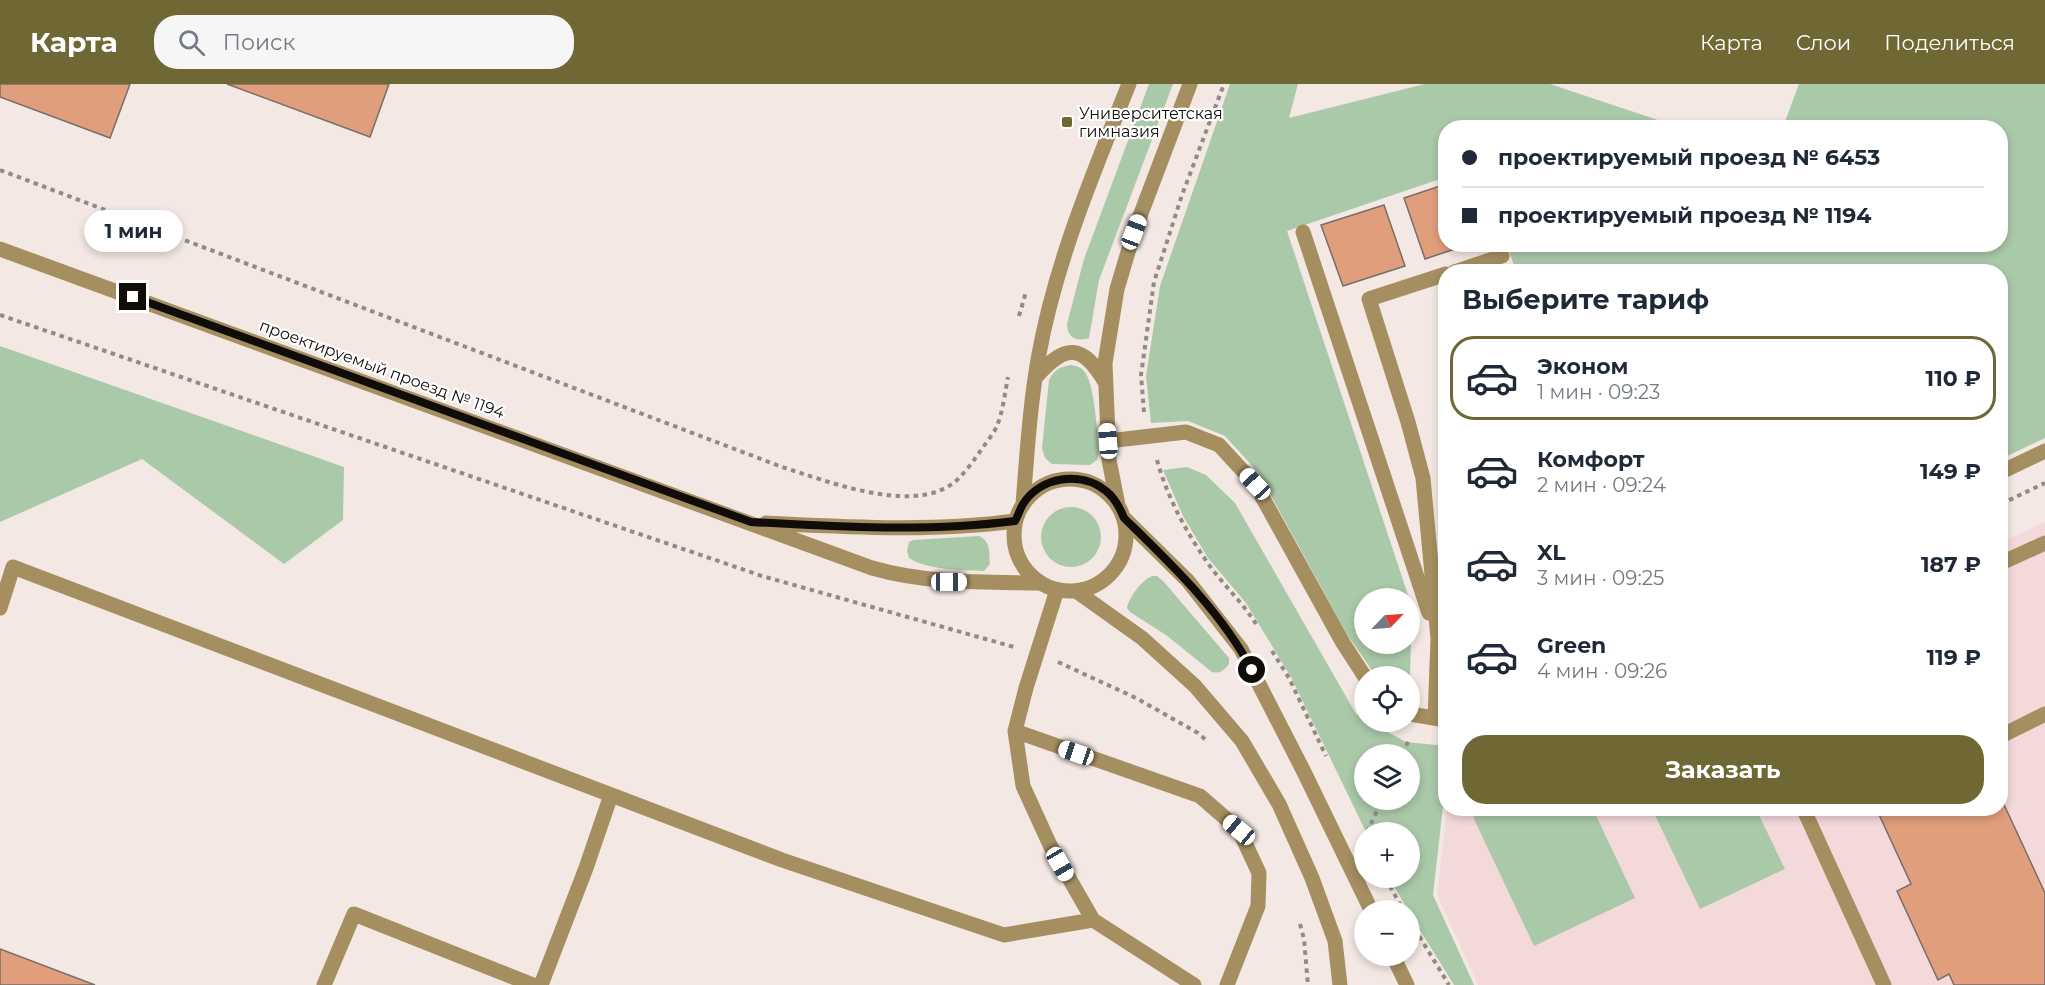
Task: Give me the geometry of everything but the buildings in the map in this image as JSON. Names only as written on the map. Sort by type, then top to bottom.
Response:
[{"type":"street","points":[[1023,504],[1029,424],[1036,377],[1062,263],[1129,84]]},
{"type":"street","points":[[1190,84],[1134,232],[1117,289],[1105,363],[1108,441],[1110,460],[1121,512],[1127,535],[1124,551],[1117,566],[1106,578],[1092,587],[1076,591],[1058,590],[1041,583],[1027,571],[1018,556],[1014,539],[1015,521],[1023,504],[1035,490],[1052,481],[1071,478],[1089,482],[1106,491],[1121,512],[1188,581],[1241,649],[1366,900]]},
{"type":"street","points":[[1303,232],[1438,639]]},
{"type":"street","name":"проектируемый проезд № 1194","points":[[0,249],[872,568],[901,576],[949,582],[1041,583]]},
{"type":"street","points":[[1478,264],[1502,256]]},
{"type":"street","points":[[1438,277],[1369,299],[1408,422],[1423,478],[1438,639]]},
{"type":"street","points":[[1036,377],[1051,360],[1066,352],[1082,354],[1095,365],[1105,381]]},
{"type":"street","points":[[1108,441],[1186,432],[1219,445],[1255,484],[1343,643],[1358,666]]},
{"type":"street","points":[[2008,469],[2045,451]]},
{"type":"street","name":"проектируемый проезд № 1194","points":[[751,522],[860,528],[985,525],[1015,521]]},
{"type":"street","points":[[2008,560],[2045,543]]},
{"type":"street","points":[[0,608],[13,567],[782,860],[1004,935],[1093,920]]},
{"type":"street","points":[[1058,590],[1026,688],[1015,731],[1023,786],[1050,845],[1093,920],[1194,985]]},
{"type":"street","points":[[1076,591],[1142,638],[1195,686],[1242,741],[1279,804],[1312,878],[1335,941],[1340,985]]},
{"type":"street","points":[[2008,732],[2045,714]]},
{"type":"street","points":[[1420,716],[1438,719]]},
{"type":"street","points":[[1015,731],[1200,796],[1239,830],[1260,873],[1258,906],[1227,985]]},
{"type":"street","points":[[541,985],[611,795]]},
{"type":"street","points":[[1807,816],[1884,985]]},
{"type":"street","points":[[324,985],[354,914],[533,985]]},
{"type":"street","points":[[1398,966],[1407,985]]},
{"type":"path","points":[[1224,84],[1182,195],[1154,282],[1141,375],[1145,417],[1159,470],[1180,518],[1206,560],[1244,606],[1261,633]]},
{"type":"path","points":[[0,170],[782,467],[878,493],[909,497],[935,492],[952,484],[970,465],[996,426],[1009,375]]},
{"type":"path","points":[[1018,323],[1026,291]]},
{"type":"path","points":[[0,315],[762,576],[1038,653],[1136,698],[1198,733],[1213,746]]},
{"type":"path","points":[[2008,501],[2045,483]]},
{"type":"path","points":[[1267,642],[1289,678],[1329,762]]},
{"type":"path","points":[[1407,744],[1410,737]]},
{"type":"path","points":[[1298,917],[1304,939],[1308,985]]},
{"type":"path","points":[[1420,937],[1449,985]]},
{"type":"shaded area","points":[[2045,522],[2045,985],[1478,985],[1437,894],[1446,816],[2008,816],[2008,540]]},
{"type":"green space","points":[[1149,84],[1173,84],[1099,280],[1089,338],[1076,339],[1069,333],[1067,324],[1084,259]]},
{"type":"green space","points":[[1230,84],[1298,84],[1289,118],[1425,84],[1550,84],[1658,120],[1438,120],[1438,180],[1287,231],[1406,588],[1354,588],[1354,645],[1258,472],[1225,436],[1188,421],[1151,423],[1146,376],[1160,286]]},
{"type":"green space","points":[[1799,84],[2045,84],[2045,438],[2008,456],[2008,264],[1514,264],[1509,252],[2008,252],[2008,120],[1786,120]]},
{"type":"green space","points":[[0,346],[344,467],[343,520],[284,564],[142,459],[0,522]]},
{"type":"green space","points":[[1071,365],[1084,371],[1091,386],[1099,452],[1097,460],[1090,465],[1052,464],[1045,458],[1042,448],[1049,380],[1058,369]]},
{"type":"green space","points":[[1187,467],[1206,475],[1235,503],[1354,711],[1354,732],[1388,732],[1406,742],[1438,745],[1438,816],[1442,816],[1433,895],[1474,985],[1454,985],[1420,930],[1420,900],[1402,900],[1395,888],[1420,888],[1420,822],[1361,822],[1355,810],[1420,810],[1420,744],[1354,744],[1354,807],[1291,677],[1246,603],[1208,558],[1183,516],[1163,470]]},
{"type":"green space","points":[[1071,507],[1088,512],[1096,520],[1101,537],[1096,554],[1088,562],[1071,567],[1054,562],[1046,554],[1041,537],[1046,520],[1054,512]]},
{"type":"green space","points":[[979,536],[986,541],[989,552],[990,564],[984,571],[945,569],[925,565],[909,558],[907,551],[909,542],[913,540]]},
{"type":"green space","points":[[1157,576],[1164,582],[1229,658],[1229,664],[1224,670],[1212,672],[1166,635],[1130,612],[1127,608],[1133,594],[1144,581]]},
{"type":"green space","points":[[1361,654],[1411,654],[1410,666],[1369,666]]},
{"type":"green space","points":[[1596,816],[1635,898],[1534,946],[1473,817]]},
{"type":"green space","points":[[1655,816],[1759,816],[1785,869],[1700,909]]},
{"type":"place","name":"Университетская гимназия","points":[[1067,122]]},
{"type":"route","points":[[133,297],[751,522],[860,528],[985,525],[1015,521],[1023,504],[1035,490],[1052,481],[1071,478],[1089,482],[1106,491],[1118,505],[1124,518],[1188,581],[1241,649],[1252,670]]}]
